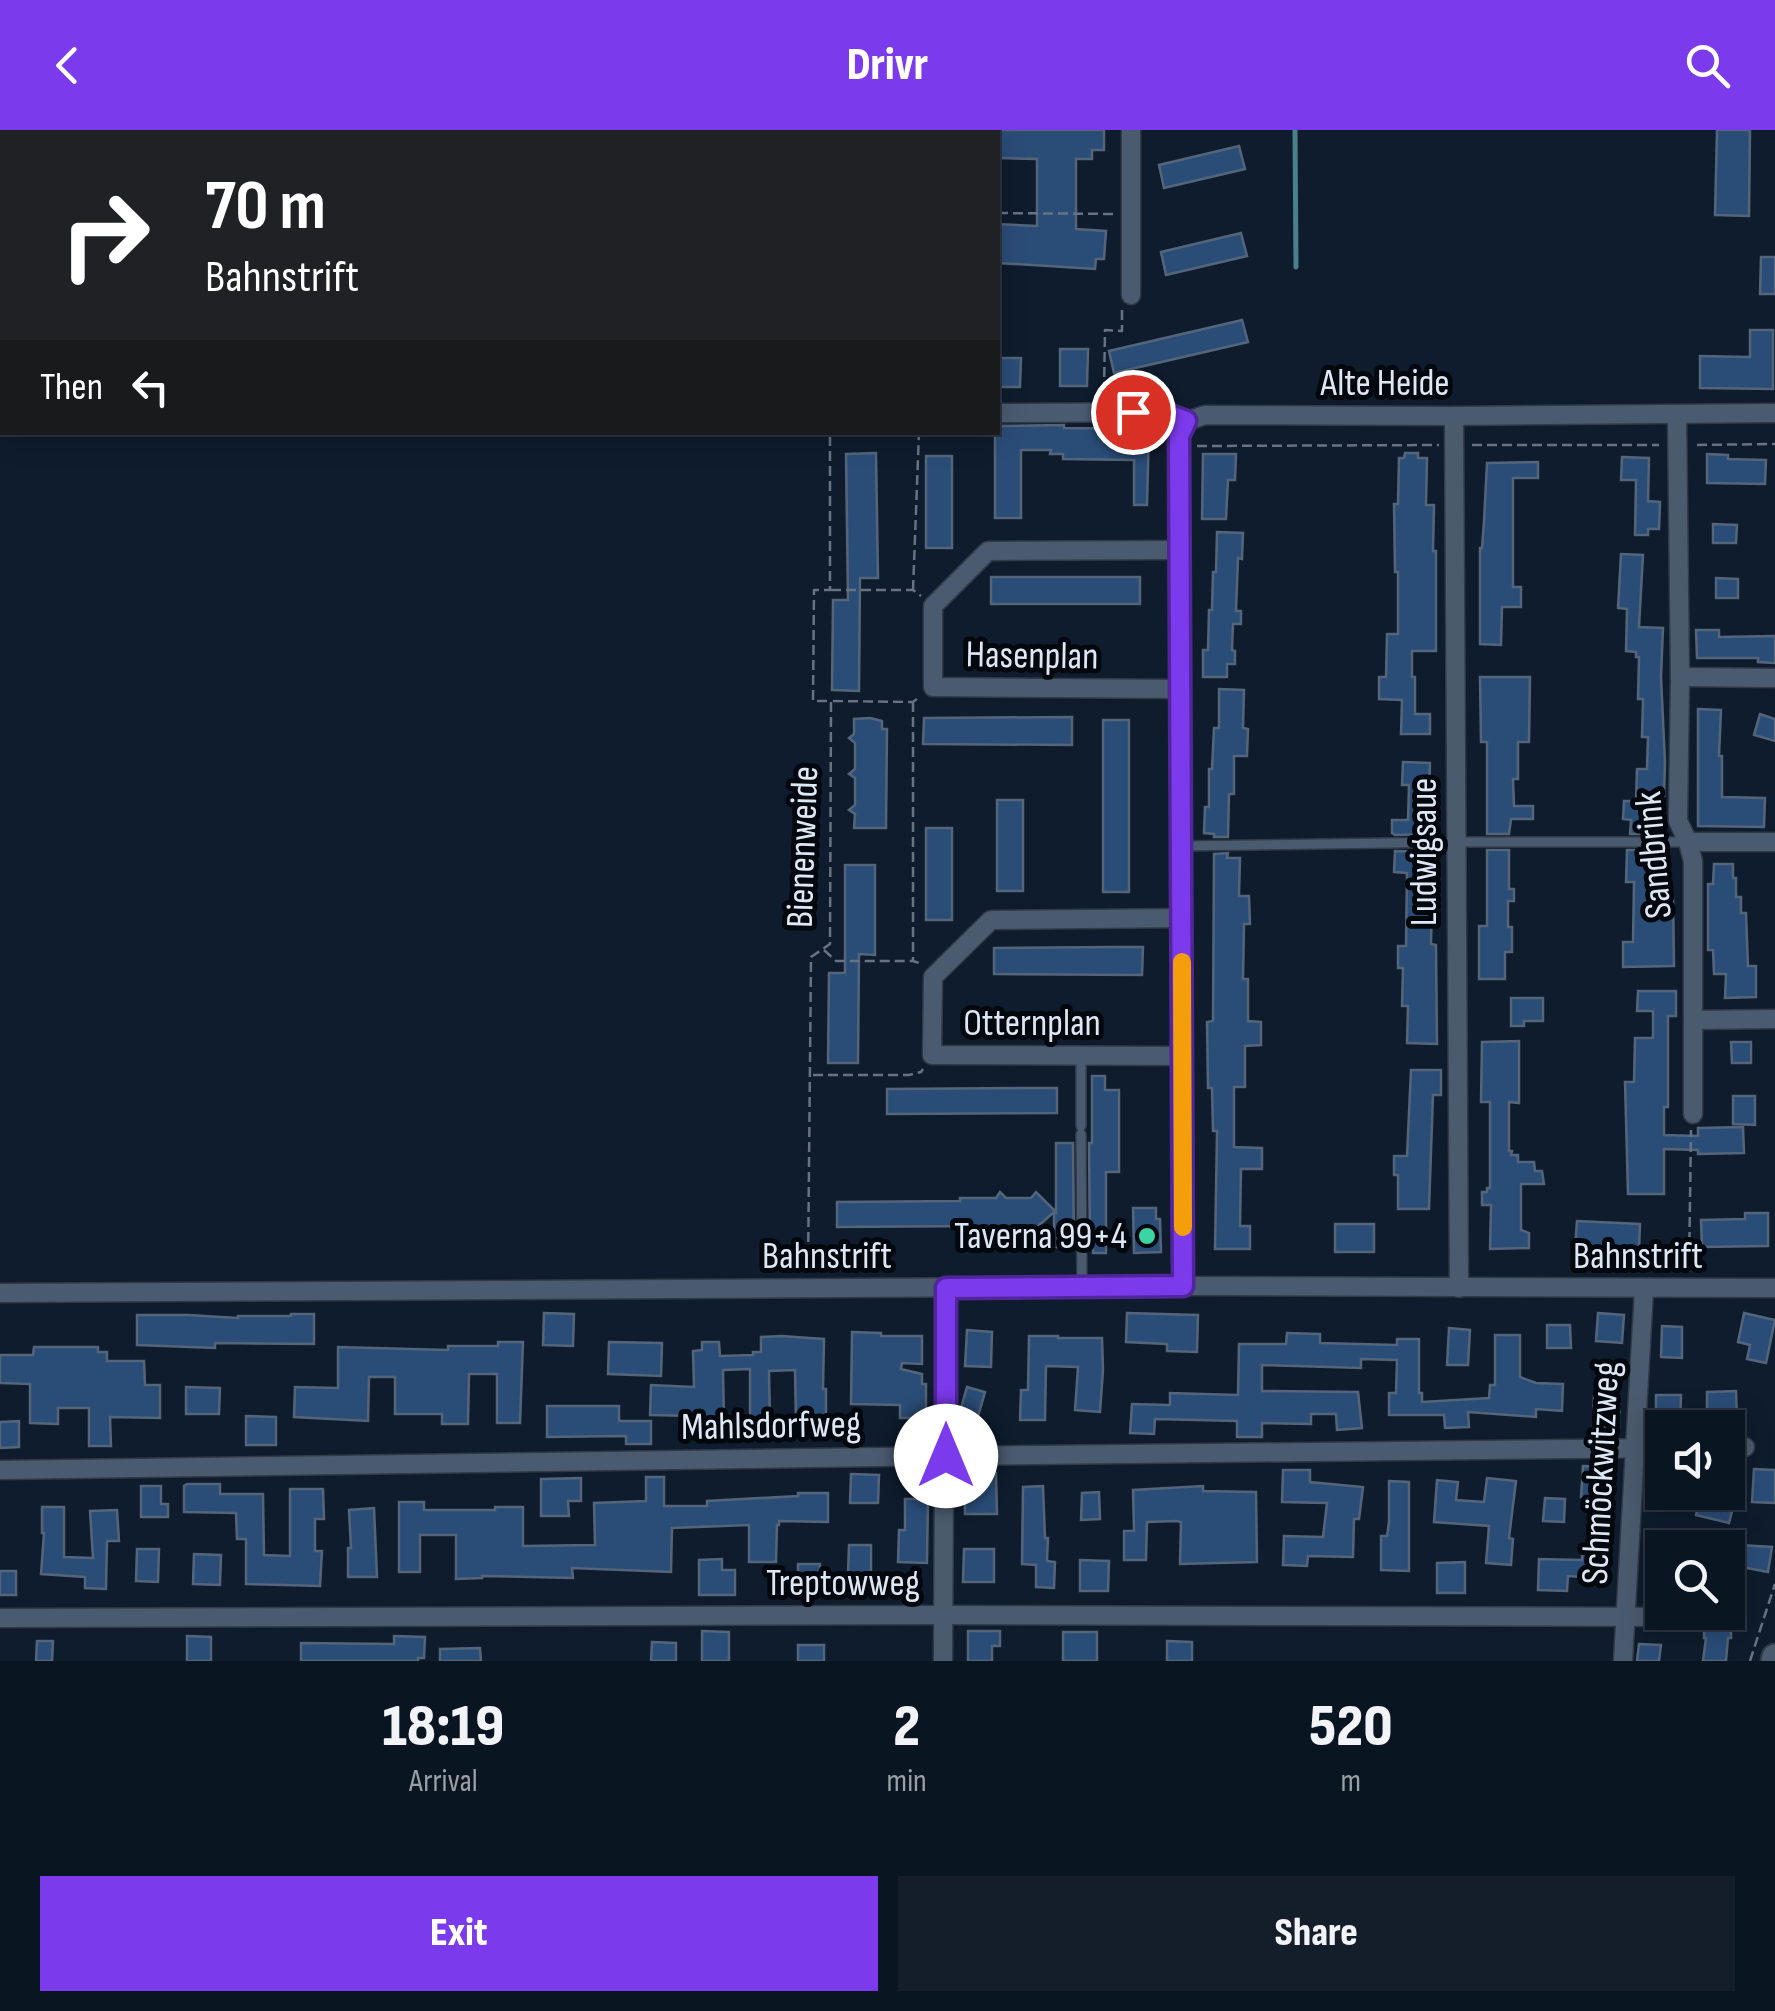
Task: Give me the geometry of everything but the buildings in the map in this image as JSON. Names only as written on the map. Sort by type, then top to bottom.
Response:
[{"type":"street","points":[[1131,130],[1131,295]]},
{"type":"street","name":"Alte Heide","points":[[1000,413],[1162,412],[1186,421],[1205,414],[1775,413]]},
{"type":"street","name":"Sandbrink","points":[[1677,415],[1678,821],[1694,860],[1693,1114]]},
{"type":"street","name":"Ludwigsaue","points":[[1454,416],[1459,1288]]},
{"type":"street","points":[[1183,1286],[1179,436],[1186,421]]},
{"type":"street","name":"Hasenplan","points":[[1180,550],[988,551],[933,606],[934,687],[1180,690]]},
{"type":"street","points":[[1680,678],[1775,678]]},
{"type":"street","points":[[1688,842],[1775,842]]},
{"type":"street","name":"Otternplan","points":[[1181,918],[991,920],[932,977],[932,1056],[1182,1056]]},
{"type":"street","points":[[1694,1020],[1775,1019]]},
{"type":"street","name":"Bahnstrift","points":[[0,1293],[1183,1286],[1775,1288]]},
{"type":"street","points":[[943,1661],[946,1288]]},
{"type":"street","name":"Schmöckwitzweg","points":[[1623,1661],[1644,1288]]},
{"type":"street","name":"Mahlsdorfweg","points":[[0,1470],[1645,1449]]},
{"type":"street","name":"Treptowweg","points":[[0,1618],[1645,1617]]},
{"type":"lane","points":[[1181,846],[1688,842]]},
{"type":"lane","points":[[1081,1056],[1082,1287]]},
{"type":"path","points":[[1000,214],[1132,214]]},
{"type":"path","points":[[1104,412],[1105,330],[1122,331],[1123,295],[1131,295]]},
{"type":"path","name":"Bienenweide","points":[[808,1288],[810,957],[830,944],[831,701],[813,701],[814,590],[830,590],[830,435]]},
{"type":"path","points":[[913,590],[919,435]]},
{"type":"path","points":[[1179,446],[1775,444]]},
{"type":"path","points":[[830,590],[913,590],[933,606]]},
{"type":"path","points":[[831,701],[913,702],[934,687]]},
{"type":"path","points":[[913,702],[914,961]]},
{"type":"path","points":[[822,949],[836,960],[914,961],[940,970]]},
{"type":"path","points":[[810,1075],[909,1075],[921,1072],[932,1056]]},
{"type":"path","points":[[1690,1289],[1693,1114]]},
{"type":"path","points":[[1750,1661],[1775,1584]]},
{"type":"waterway","points":[[1295,130],[1296,267]]},
{"type":"slow traffic","points":[[1182,962],[1183,1227]]},
{"type":"place","name":"Taverna 99+4","points":[[1147,1236]]},
{"type":"route","points":[[946,1456],[946,1288],[1183,1286],[1179,436],[1186,421],[1162,412],[1133,412]]}]
